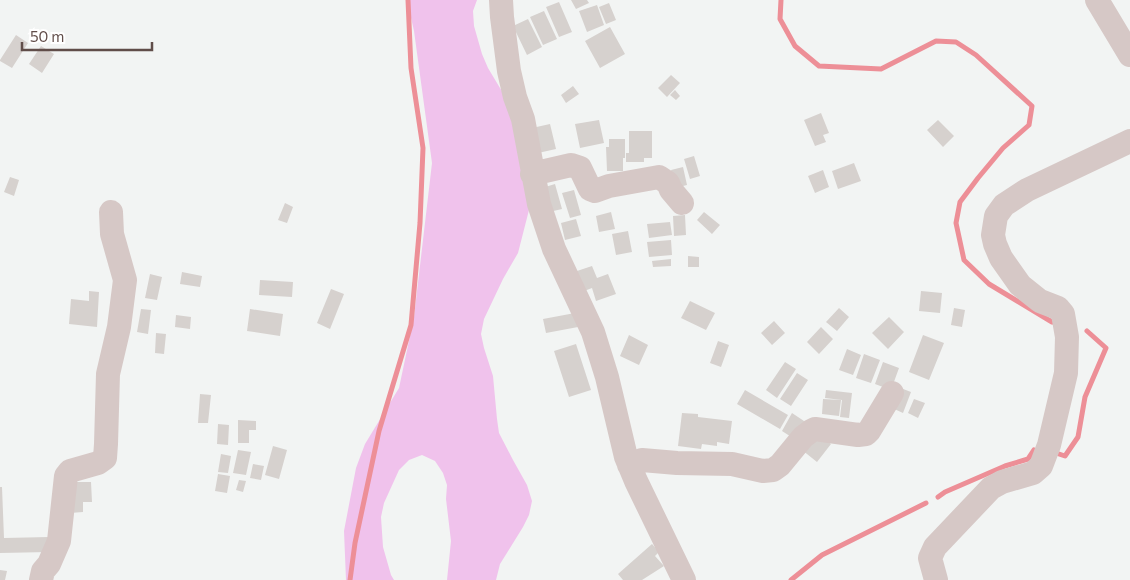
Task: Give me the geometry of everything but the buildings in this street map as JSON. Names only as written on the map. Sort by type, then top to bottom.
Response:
[{"type":"street","points":[[501,0],[509,71],[515,97],[523,119],[539,204],[552,244],[593,332],[607,376],[629,465],[684,580]]},
{"type":"street","points":[[1097,0],[1130,55]]},
{"type":"street","points":[[936,580],[930,558],[935,547],[991,488],[1002,482],[1033,473],[1041,466],[1049,446],[1066,373],[1067,337],[1063,314],[1058,308],[1040,301],[1020,285],[1001,258],[993,236],[996,216],[1004,205],[1027,190],[1130,141]]},
{"type":"street","points":[[532,174],[571,165],[580,168],[590,189],[595,191],[609,186],[659,177],[668,183],[671,190],[682,203]]},
{"type":"street","points":[[42,580],[43,571],[49,564],[59,540],[66,476],[70,471],[98,463],[105,458],[108,374],[119,328],[125,280],[112,234],[111,212]]},
{"type":"street","points":[[629,465],[642,460],[732,464],[763,471],[773,470],[780,465],[810,431],[815,429],[866,434],[892,393]]},
{"type":"shaded area","points":[[407,0],[477,0],[473,11],[474,26],[482,54],[503,93],[514,121],[529,210],[518,253],[484,319],[481,334],[493,376],[499,433],[527,485],[532,501],[529,515],[500,564],[496,580],[447,580],[451,541],[446,499],[447,485],[443,473],[435,461],[422,455],[409,460],[399,470],[384,503],[381,517],[383,547],[394,580],[346,580],[344,531],[356,468],[365,444],[399,388],[414,317],[432,163],[414,31]]},
{"type":"waterway","points":[[350,580],[355,543],[379,431],[411,325],[420,223],[423,148],[411,68],[408,0]]},
{"type":"waterway","points":[[781,0],[780,19],[795,46],[819,66],[881,69],[936,41],[956,42],[976,55],[1032,106],[1029,125],[1003,148],[960,202],[956,223],[964,260],[989,284],[1052,322]]},
{"type":"waterway","points":[[1053,452],[1065,456],[1078,437],[1085,397],[1106,348],[1087,331]]},
{"type":"waterway","points":[[938,497],[945,492],[1005,466],[1028,459],[1034,450]]},
{"type":"waterway","points":[[791,580],[822,555],[926,503]]}]
